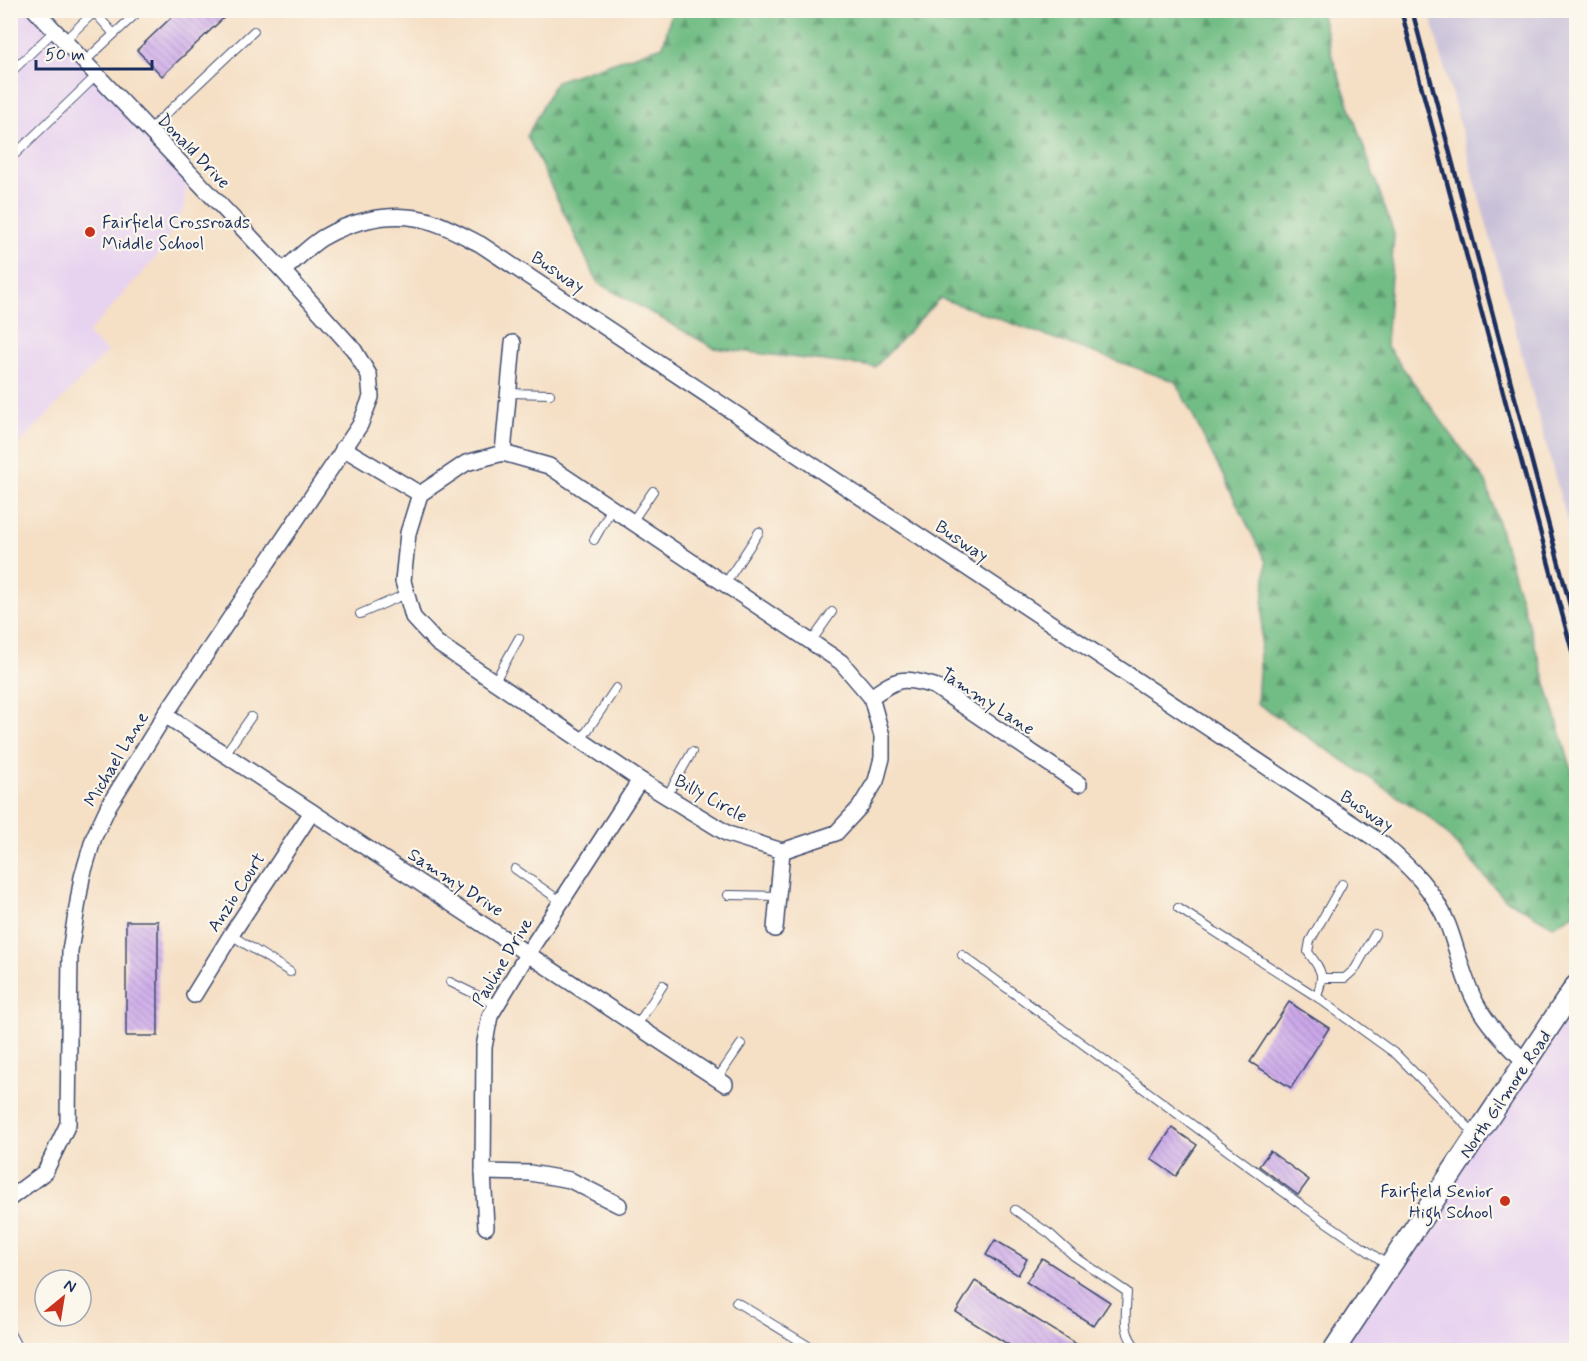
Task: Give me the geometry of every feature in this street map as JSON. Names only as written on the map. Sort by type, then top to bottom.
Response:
[{"type":"street","name":"Donald Drive","points":[[34,10],[283,271],[354,350],[369,375]]},
{"type":"street","name":"Busway","points":[[283,271],[320,239],[351,223],[384,218],[416,218],[444,227],[480,244],[1383,844],[1409,866],[1435,900],[1449,926],[1476,1005],[1487,1021],[1526,1063]]},
{"type":"street","points":[[503,453],[513,342]]},
{"type":"street","name":"Michael Lane","points":[[10,1198],[45,1172],[68,1124],[70,951],[82,877],[94,837],[109,805],[165,715],[360,425],[371,397],[369,375]]},
{"type":"street","points":[[343,448],[420,494],[466,463],[503,453],[549,466],[841,662],[871,697],[882,736],[882,758],[876,781],[860,807],[836,833],[782,852],[775,929]]},
{"type":"street","name":"Billy Circle","points":[[420,494],[408,533],[403,581],[413,617],[437,643],[640,780],[728,834],[782,852]]},
{"type":"street","name":"Tammy Lane","points":[[871,697],[889,684],[907,679],[934,686],[1079,784]]},
{"type":"street","name":"Sammy Drive","points":[[165,715],[721,1081]]},
{"type":"street","name":"Pauline Drive","points":[[486,1227],[483,1172],[484,1047],[490,1016],[640,780]]},
{"type":"street","name":"Anzio Court","points":[[194,995],[312,812]]},
{"type":"street","name":"North Gilmore Road","points":[[1334,1350],[1576,986]]},
{"type":"street","points":[[483,1172],[530,1173],[570,1180],[619,1205]]},
{"type":"lane","points":[[84,62],[140,10]]},
{"type":"lane","points":[[10,73],[90,16],[96,14],[114,34]]},
{"type":"lane","points":[[148,131],[254,32]]},
{"type":"lane","points":[[10,159],[96,76]]},
{"type":"lane","points":[[509,393],[550,394]]},
{"type":"lane","points":[[632,522],[653,491]]},
{"type":"lane","points":[[594,540],[612,508]]},
{"type":"lane","points":[[725,584],[759,532]]},
{"type":"lane","points":[[360,614],[406,594]]},
{"type":"lane","points":[[811,642],[832,612]]},
{"type":"lane","points":[[495,681],[519,638]]},
{"type":"lane","points":[[582,740],[615,688]]},
{"type":"lane","points":[[225,754],[251,717]]},
{"type":"lane","points":[[667,796],[692,752]]},
{"type":"lane","points":[[515,869],[562,902]]},
{"type":"lane","points":[[1317,997],[1322,978],[1308,952],[1310,941],[1342,884]]},
{"type":"lane","points":[[728,895],[778,896]]},
{"type":"lane","points":[[1178,908],[1317,997],[1397,1055],[1477,1136]]},
{"type":"lane","points":[[1322,978],[1345,978],[1355,969],[1375,934]]},
{"type":"lane","points":[[231,935],[290,972]]},
{"type":"lane","points":[[962,956],[1304,1207],[1390,1266]]},
{"type":"lane","points":[[450,982],[497,1005]]},
{"type":"lane","points":[[637,1025],[663,986]]},
{"type":"lane","points":[[721,1081],[741,1044]]},
{"type":"lane","points":[[1016,1210],[1050,1234],[1074,1256],[1127,1292],[1124,1324],[1131,1344],[1139,1350]]},
{"type":"lane","points":[[736,1302],[815,1350]]},
{"type":"lane","points":[[10,1333],[18,1350]]},
{"type":"shaded area","name":"Fairfield Crossroads Middle School","points":[[11,11],[35,11],[189,174],[183,210],[158,255],[87,334],[107,352],[11,453]]},
{"type":"shaded area","points":[[1429,11],[1576,11],[1576,555]]},
{"type":"shaded area","name":"Fairfield Senior High School","points":[[1576,986],[1576,1350],[1334,1350]]},
{"type":"green space","points":[[672,11],[1321,11],[1332,56],[1394,234],[1386,345],[1486,482],[1576,784],[1576,913],[1553,926],[1504,898],[1436,822],[1257,703],[1266,562],[1176,382],[940,298],[875,367],[714,348],[598,283],[527,136],[556,81],[663,46]]},
{"type":"building","points":[[179,10],[232,10],[162,76],[137,50]]},
{"type":"building","points":[[126,921],[158,921],[158,1036],[126,1036]]},
{"type":"building","points":[[1289,1002],[1329,1028],[1291,1088],[1250,1062]]},
{"type":"building","points":[[1172,1128],[1197,1145],[1176,1176],[1151,1159]]},
{"type":"building","points":[[1270,1151],[1309,1180],[1298,1195],[1259,1166]]},
{"type":"building","points":[[995,1240],[1027,1259],[1018,1275],[986,1255]]},
{"type":"building","points":[[1042,1258],[1110,1302],[1094,1326],[1026,1282]]},
{"type":"building","points":[[975,1281],[1086,1350],[1017,1350],[956,1312]]},
{"type":"railway","points":[[1401,10],[1576,666]]},
{"type":"railway","points":[[1412,10],[1576,628]]},
{"type":"place","name":"Fairfield Crossroads Middle School","points":[[90,232]]},
{"type":"place","name":"Fairfield Senior High School","points":[[1505,1201]]}]
